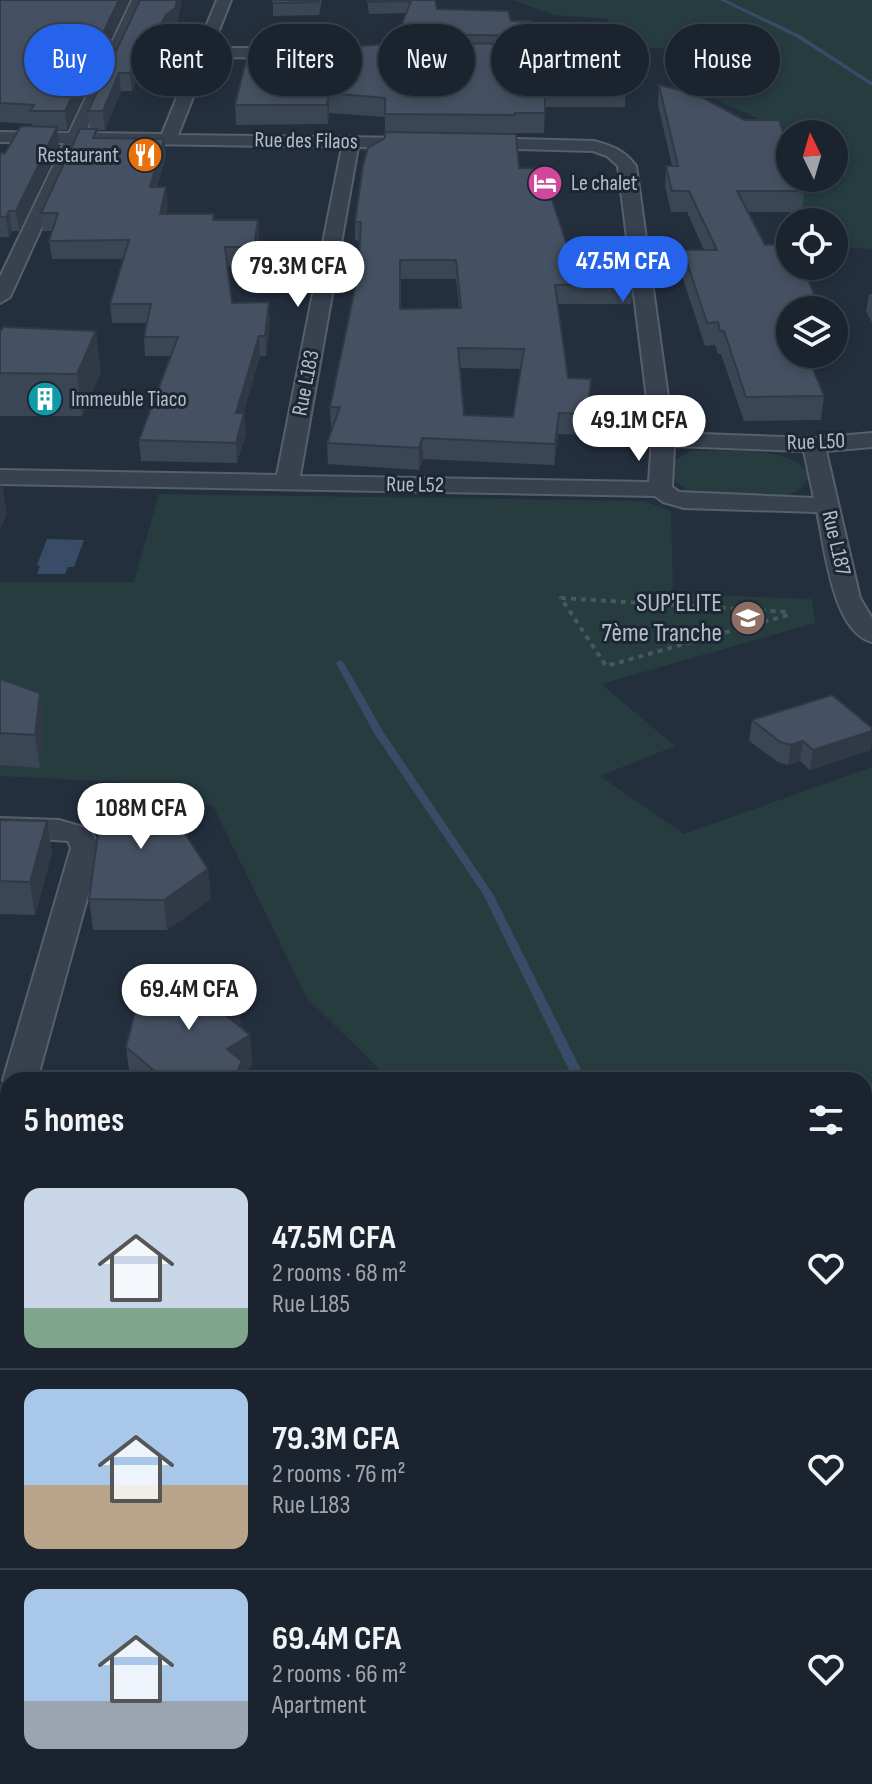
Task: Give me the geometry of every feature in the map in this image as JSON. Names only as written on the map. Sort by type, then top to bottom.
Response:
[{"type":"street","points":[[0,297],[139,0]]},
{"type":"street","points":[[215,24],[224,0]]},
{"type":"street","points":[[168,140],[186,96]]},
{"type":"street","name":"Rue des Filaos","points":[[0,137],[576,144],[611,150],[627,166],[663,439]]},
{"type":"street","name":"Rue L183","points":[[287,483],[351,142]]},
{"type":"street","points":[[660,489],[663,439]]},
{"type":"street","name":"Rue L50","points":[[663,439],[814,445],[872,440]]},
{"type":"street","name":"Rue L187","points":[[814,445],[848,598],[854,613],[872,634]]},
{"type":"street","name":"Rue L52","points":[[0,477],[660,489],[684,501],[827,505]]},
{"type":"street","points":[[0,827],[59,829],[79,835],[86,848],[22,1072]]},
{"type":"path","points":[[561,598],[621,602],[787,612],[788,615],[606,666],[561,598]]},
{"type":"green space","points":[[512,0],[872,0],[872,249],[848,248],[848,208],[803,208],[799,192],[848,192],[848,120],[776,120],[776,126],[707,96],[780,96],[780,24],[665,24],[665,48],[649,48],[649,24],[608,24],[608,19],[555,15]]},
{"type":"green space","points":[[689,451],[773,454],[801,466],[809,476],[800,489],[786,496],[690,492],[671,478],[671,463]]},
{"type":"green space","points":[[159,494],[643,501],[671,511],[673,594],[812,599],[815,623],[601,684],[675,746],[600,776],[684,834],[872,767],[872,1072],[382,1072],[307,998],[213,806],[121,782],[0,776],[0,582],[134,582]]},
{"type":"water","points":[[47,539],[84,540],[74,567],[68,567],[65,574],[37,574],[40,566],[37,565]]},
{"type":"building","points":[[0,0],[119,0],[107,24],[24,24],[24,96],[72,96],[65,111],[30,111],[34,105],[0,103]]},
{"type":"building","points":[[140,0],[177,0],[175,8],[165,16],[161,24],[131,24],[131,71],[119,73],[115,82],[115,53]]},
{"type":"building","points":[[273,0],[319,0],[319,2],[273,3]]},
{"type":"building","points":[[435,0],[437,9],[508,11],[511,21],[532,21],[533,24],[491,24],[491,35],[475,35],[475,24],[402,24],[411,1],[369,2]]},
{"type":"building","points":[[475,44],[491,44],[491,96],[545,96],[545,113],[385,114],[385,98],[362,96],[362,46],[378,45],[378,96],[475,96]]},
{"type":"building","points":[[246,61],[248,96],[328,96],[327,105],[235,105]]},
{"type":"building","points":[[659,85],[665,86],[665,96],[700,96],[744,120],[776,120],[776,191],[737,191],[765,245],[776,245],[776,280],[808,280],[815,296],[776,296],[776,368],[813,368],[824,396],[746,397],[724,331],[720,331],[718,322],[707,323],[683,250],[717,250],[689,191],[672,191],[666,166],[678,166]]},
{"type":"building","points":[[95,96],[109,96],[103,111],[88,111]]},
{"type":"building","points":[[21,126],[57,127],[16,211],[9,211],[6,217],[0,217],[0,153],[5,153]]},
{"type":"building","points":[[80,129],[97,129],[93,138],[164,139],[150,187],[166,187],[160,214],[214,214],[213,220],[258,220],[254,247],[225,247],[232,303],[269,302],[265,336],[259,336],[236,413],[244,413],[236,443],[139,440],[178,337],[144,337],[151,304],[110,304],[129,240],[49,241],[58,213],[41,213]]},
{"type":"building","points":[[385,132],[516,134],[519,168],[554,169],[543,179],[568,248],[623,246],[633,284],[555,285],[568,378],[591,379],[587,414],[559,413],[555,444],[422,438],[419,448],[327,443],[340,407],[330,407],[358,274],[361,222],[355,222],[363,165],[368,148],[385,138]],"holes":[[[400,260],[456,260],[461,308],[400,309]],[[458,348],[524,349],[513,417],[464,415]]]},
{"type":"building","points":[[3,327],[96,331],[77,374],[0,373],[0,332]]},
{"type":"building","points":[[0,679],[40,693],[35,735],[0,733]]},
{"type":"building","points":[[832,695],[872,731],[813,750],[803,741],[791,745],[780,742],[752,720]]},
{"type":"building","points":[[158,792],[208,869],[164,900],[89,899],[103,797]]},
{"type":"building","points":[[0,820],[47,821],[30,882],[0,881]]},
{"type":"building","points":[[209,970],[238,993],[227,1000],[233,1006],[222,1012],[250,1035],[227,1049],[242,1061],[237,1072],[156,1072],[126,1047],[135,1012]]},
{"type":"waterway","points":[[722,0],[798,36],[872,84]]},
{"type":"waterway","points":[[340,663],[379,733],[488,894],[576,1072]]},
{"type":"place","name":"Restaurant","points":[[145,155]]},
{"type":"place","name":"Le chalet","points":[[545,183]]},
{"type":"place","name":"Immeuble Tiaco","points":[[45,399]]},
{"type":"place","name":"SUP'ELITE 7ème Tranche","points":[[748,618]]}]
